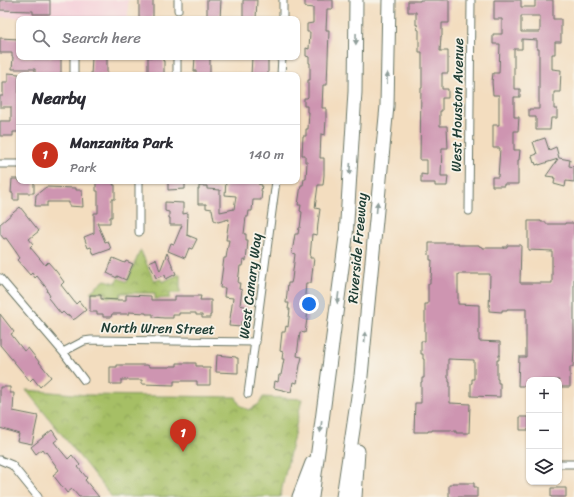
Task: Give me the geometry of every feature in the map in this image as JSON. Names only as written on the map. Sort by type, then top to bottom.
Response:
[{"type":"highway","name":"Riverside Freeway","points":[[312,497],[346,237],[355,92],[356,0]]},
{"type":"highway","name":"Riverside Freeway","points":[[344,497],[361,376],[387,106],[388,0]]},
{"type":"highway","points":[[356,497],[361,376]]},
{"type":"highway","points":[[299,497],[319,447]]},
{"type":"street","points":[[178,0],[178,10]]},
{"type":"street","points":[[282,16],[283,0]]},
{"type":"street","name":"West Houston Avenue","points":[[469,211],[471,0]]},
{"type":"street","points":[[74,60],[74,72]]},
{"type":"street","points":[[177,60],[177,72]]},
{"type":"street","points":[[281,72],[282,60]]},
{"type":"street","points":[[0,164],[16,164]]},
{"type":"street","points":[[139,184],[139,232]]},
{"type":"street","name":"West Canary Way","points":[[248,394],[276,184]]},
{"type":"street","points":[[0,278],[63,352],[84,380]]},
{"type":"street","name":"North Wren Street","points":[[63,352],[84,341],[91,340],[256,342]]},
{"type":"street","points":[[0,460],[12,465],[38,497]]},
{"type":"street","points":[[562,464],[574,464]]},
{"type":"shaded area","points":[[0,0],[128,0],[128,16],[0,17]]},
{"type":"green space","points":[[140,251],[154,281],[161,279],[162,282],[180,274],[180,293],[170,293],[170,298],[155,299],[155,293],[121,293],[120,298],[106,297],[106,293],[90,292],[105,280],[116,283],[118,278],[127,282]]},
{"type":"green space","points":[[26,390],[87,395],[236,397],[238,402],[244,408],[249,410],[259,404],[263,397],[302,399],[280,497],[112,497]]},
{"type":"building","points":[[0,0],[50,0],[50,14],[33,14],[33,11],[0,10]]},
{"type":"building","points":[[139,0],[153,0],[153,16],[139,16]]},
{"type":"building","points":[[207,0],[221,0],[220,16],[207,16]]},
{"type":"building","points":[[243,0],[257,0],[256,16],[243,16]]},
{"type":"building","points":[[305,0],[333,0],[333,9],[327,9],[326,30],[329,30],[327,85],[323,85],[322,108],[326,108],[326,120],[325,135],[321,134],[320,158],[324,158],[323,185],[318,185],[315,208],[320,209],[317,235],[312,234],[310,258],[314,258],[311,283],[306,283],[304,306],[308,307],[307,319],[305,333],[300,332],[297,356],[302,357],[297,383],[293,382],[291,392],[274,388],[275,381],[278,382],[279,375],[281,375],[284,359],[282,359],[283,352],[280,351],[282,332],[285,332],[286,326],[288,327],[290,309],[288,309],[289,303],[286,303],[288,283],[291,283],[292,279],[295,254],[292,253],[295,234],[298,234],[300,228],[302,212],[300,211],[301,205],[298,205],[301,185],[303,185],[304,179],[306,179],[307,162],[305,162],[305,155],[302,155],[303,136],[306,136],[306,129],[308,129],[309,112],[307,112],[307,106],[304,106],[304,98],[308,97],[310,63],[309,57],[306,56],[306,48],[309,49],[310,32],[307,32],[307,24],[313,23],[313,8],[305,7]]},
{"type":"building","points":[[449,0],[449,23],[442,23],[440,51],[448,51],[448,73],[442,73],[442,89],[448,89],[448,98],[442,98],[442,111],[440,111],[440,126],[447,126],[448,148],[442,148],[441,176],[448,176],[447,186],[435,186],[435,183],[421,183],[421,174],[427,175],[427,160],[420,160],[422,52],[419,52],[419,30],[417,29],[418,25],[416,25],[416,12],[408,12],[408,1]]},
{"type":"building","points":[[494,0],[521,0],[521,7],[535,7],[535,0],[553,0],[553,19],[561,19],[561,42],[555,42],[555,54],[552,54],[552,69],[561,70],[560,92],[554,92],[554,109],[557,109],[557,118],[551,118],[550,130],[536,130],[536,117],[529,117],[529,109],[539,109],[539,49],[537,49],[537,40],[522,39],[522,49],[514,49],[514,89],[520,89],[520,97],[514,97],[514,117],[519,117],[518,131],[514,131],[514,150],[520,150],[518,160],[518,184],[504,184],[504,186],[492,186],[492,177],[498,177],[500,148],[493,148],[493,125],[499,125],[499,95],[493,95],[492,82],[493,73],[499,73],[500,44],[493,44],[493,34],[502,34],[502,19],[494,19]],"holes":[[[521,16],[540,16],[540,32],[521,32]]]},
{"type":"building","points":[[0,38],[16,39],[16,60],[61,60],[61,72],[35,72],[35,69],[12,69],[12,53],[0,53]]},
{"type":"building","points":[[92,60],[107,60],[107,72],[91,72]]},
{"type":"building","points":[[148,60],[164,61],[164,72],[148,72]]},
{"type":"building","points":[[195,60],[210,60],[210,72],[194,71]]},
{"type":"building","points":[[252,60],[268,60],[268,72],[251,72]]},
{"type":"building","points":[[8,73],[16,74],[16,132],[13,132],[13,136],[0,136],[0,121],[11,121],[11,107],[0,107],[0,96],[3,96],[3,82],[8,82]]},
{"type":"building","points":[[545,138],[549,150],[556,147],[559,158],[570,160],[569,166],[574,167],[574,182],[566,181],[565,187],[554,184],[554,177],[546,176],[558,159],[539,165],[536,165],[535,162],[534,163],[532,156],[537,154],[533,142]]},
{"type":"building","points":[[12,179],[16,179],[16,184],[34,184],[34,193],[19,193],[19,200],[13,200],[13,193],[11,193]]},
{"type":"building","points":[[96,184],[115,185],[115,199],[112,199],[112,217],[110,217],[110,223],[97,223],[105,242],[108,241],[111,249],[94,255],[91,247],[88,248],[84,237],[94,233],[94,213],[98,213],[98,191],[96,191]]},
{"type":"building","points":[[168,184],[185,184],[185,189],[168,190]]},
{"type":"building","points":[[226,184],[262,185],[261,200],[253,200],[252,211],[249,211],[248,217],[246,217],[244,234],[246,234],[246,240],[248,240],[246,261],[243,260],[242,266],[240,266],[238,283],[240,283],[239,289],[242,290],[240,305],[248,307],[245,323],[241,322],[241,327],[229,326],[233,298],[224,297],[225,288],[220,288],[224,258],[226,258],[229,240],[226,240],[229,219],[218,222],[214,220],[212,209],[206,208],[206,204],[198,204],[199,186],[207,186],[207,189],[220,190],[220,212],[234,209],[236,196],[225,195]]},
{"type":"building","points":[[46,187],[76,188],[76,190],[82,190],[83,207],[69,206],[69,202],[47,202],[47,206],[35,206],[36,195]]},
{"type":"building","points":[[165,202],[183,203],[183,214],[188,213],[187,235],[197,239],[192,249],[189,248],[185,258],[168,251],[171,243],[174,244],[182,225],[170,225],[169,212],[165,211]]},
{"type":"building","points":[[20,207],[39,231],[29,239],[33,244],[30,247],[45,265],[48,262],[56,271],[64,282],[61,285],[76,304],[79,301],[86,310],[73,320],[69,315],[67,316],[63,312],[61,314],[48,298],[50,296],[47,291],[48,290],[37,276],[35,278],[32,273],[30,275],[17,260],[19,258],[16,252],[6,238],[4,239],[0,234],[0,224]]},
{"type":"building","points":[[528,221],[541,221],[546,222],[546,224],[574,223],[574,350],[573,367],[570,367],[570,387],[562,387],[562,377],[526,377],[526,386],[518,386],[519,357],[526,357],[526,309],[507,309],[502,310],[502,312],[489,311],[490,274],[458,274],[458,304],[479,305],[479,341],[500,342],[500,355],[499,360],[497,360],[497,379],[498,383],[500,383],[500,397],[471,396],[471,383],[472,379],[474,379],[474,360],[448,359],[450,403],[470,404],[469,433],[456,433],[456,431],[452,430],[414,432],[415,403],[421,403],[421,382],[422,378],[424,378],[424,359],[423,354],[421,354],[421,341],[425,341],[425,304],[428,304],[428,284],[430,284],[431,279],[432,260],[430,260],[429,255],[429,243],[458,243],[458,245],[479,245],[483,248],[503,248],[507,247],[507,245],[521,245],[520,283],[552,283],[552,251],[528,250]]},
{"type":"building","points":[[167,253],[176,274],[166,279],[165,275],[156,278],[149,262],[156,259],[160,271]]},
{"type":"building","points":[[113,258],[125,263],[126,261],[133,264],[126,280],[117,276],[117,278],[107,273]]},
{"type":"building","points":[[90,295],[101,295],[101,299],[119,300],[126,300],[126,295],[151,296],[151,300],[175,300],[175,296],[201,296],[200,300],[211,300],[211,315],[210,318],[202,318],[202,315],[196,315],[196,313],[179,313],[179,315],[173,315],[173,318],[164,318],[153,317],[153,314],[129,312],[129,314],[112,314],[111,317],[103,317],[103,314],[90,312]]},
{"type":"building","points":[[0,314],[14,332],[11,334],[24,351],[28,348],[51,377],[40,387],[33,378],[30,381],[0,345]]},
{"type":"building","points":[[217,355],[238,358],[238,373],[216,372]]},
{"type":"building","points":[[177,363],[196,363],[196,366],[210,368],[210,385],[197,385],[197,381],[174,381],[174,385],[142,384],[142,380],[121,380],[121,384],[110,384],[110,367],[117,367],[117,365],[147,365],[149,367],[170,367],[177,366]]},
{"type":"building","points":[[0,387],[10,387],[10,393],[14,393],[13,411],[38,416],[32,444],[17,441],[19,434],[0,428]]},
{"type":"building","points":[[520,417],[526,417],[526,430],[520,430]]},
{"type":"building","points":[[52,430],[58,439],[54,442],[68,459],[72,455],[80,465],[78,467],[87,478],[85,480],[99,497],[79,497],[72,489],[67,493],[53,475],[59,470],[46,452],[45,453],[42,449],[36,454],[31,447]]},
{"type":"building","points":[[452,483],[474,483],[474,487],[477,487],[477,497],[449,497],[449,485],[452,485]]},
{"type":"building","points":[[551,488],[566,488],[566,497],[551,497]]},
{"type":"place","name":"Manzanita Park","points":[[183,452]]}]
